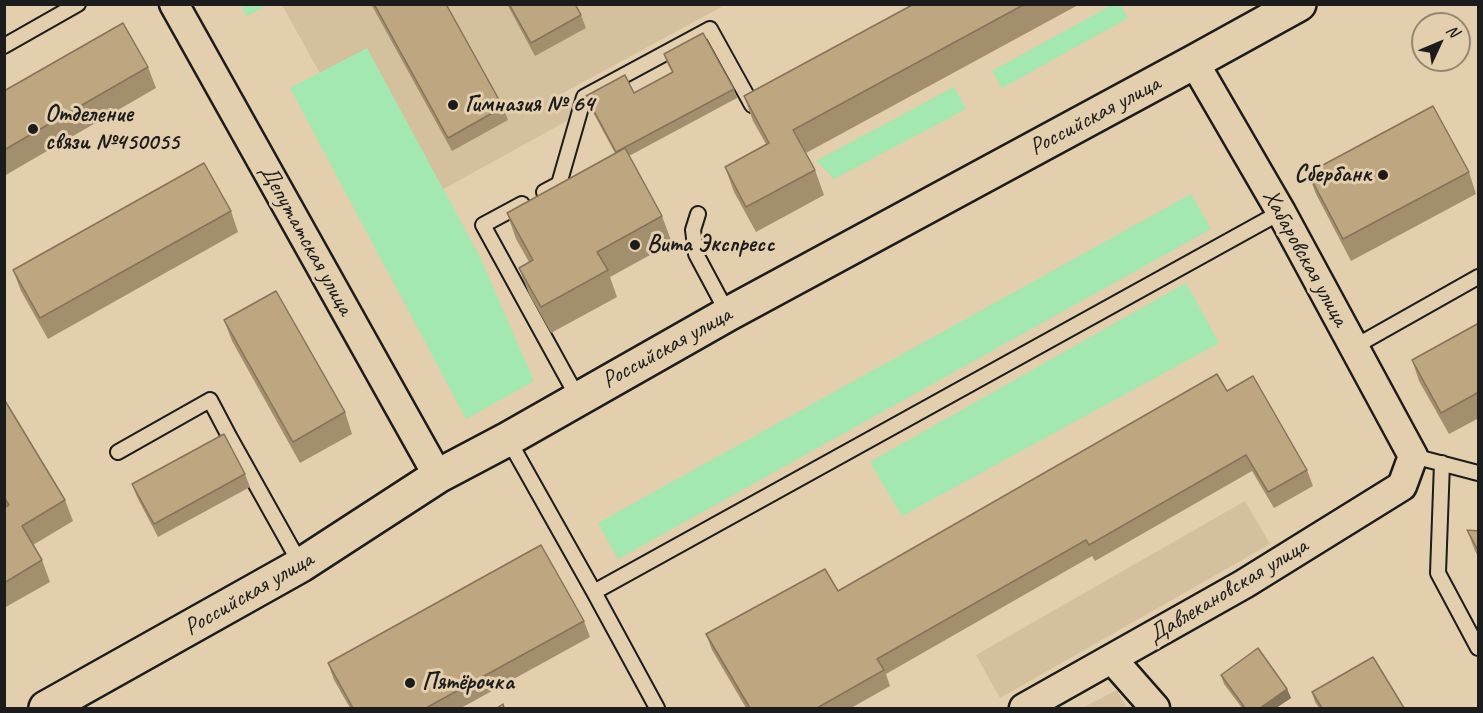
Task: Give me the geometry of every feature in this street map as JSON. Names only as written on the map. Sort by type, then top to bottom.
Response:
[{"type":"main road","name":"Российская улица","points":[[46,708],[301,566],[438,476],[508,439],[728,314],[1194,62],[1289,7]]},
{"type":"street","name":"Депутатская улица","points":[[174,4],[438,476]]},
{"type":"street","name":"Хабаровская улица","points":[[1194,62],[1281,212],[1413,456]]},
{"type":"street","name":"Давлекановская улица","points":[[1024,708],[1244,584],[1402,486],[1413,456]]},
{"type":"street","points":[[1112,659],[1155,708]]},
{"type":"lane","points":[[4,46],[78,4]]},
{"type":"lane","points":[[578,398],[483,225],[559,184],[584,96],[710,29],[752,105],[772,93]]},
{"type":"lane","points":[[594,592],[1281,212]]},
{"type":"lane","points":[[698,214],[693,230],[696,254],[728,314]]},
{"type":"lane","points":[[1354,347],[1479,277]]},
{"type":"lane","points":[[118,452],[210,400],[301,566]]},
{"type":"lane","points":[[508,439],[657,708]]},
{"type":"lane","points":[[1413,456],[1479,472]]},
{"type":"lane","points":[[1442,463],[1437,573],[1479,648]]},
{"type":"shaded area","name":"Гимназия № 64","points":[[282,5],[725,5],[563,93],[576,116],[398,214]]},
{"type":"shaded area","points":[[1245,501],[1270,544],[1000,698],[976,655]]},
{"type":"shaded area","points":[[1117,690],[1127,708],[1082,708]]},
{"type":"green space","points":[[241,5],[267,5],[247,16]]},
{"type":"green space","points":[[1112,5],[1121,5],[1128,18],[1002,88],[992,71]]},
{"type":"green space","points":[[367,48],[480,257],[534,381],[466,419],[290,88]]},
{"type":"green space","points":[[954,87],[966,109],[834,179],[816,161]]},
{"type":"green space","points":[[1191,194],[1211,229],[618,559],[598,523]]},
{"type":"green space","points":[[1186,283],[1219,343],[902,516],[870,462]]},
{"type":"building","points":[[374,4],[446,4],[503,107],[448,138]]},
{"type":"building","points":[[509,4],[575,4],[581,15],[531,43]]},
{"type":"building","points":[[914,4],[1025,4],[793,130],[815,170],[746,207],[725,167],[769,143],[744,96]]},
{"type":"building","points":[[123,23],[148,67],[4,150],[4,91]]},
{"type":"building","points":[[703,33],[734,89],[616,152],[586,96],[625,75],[634,93],[673,72],[664,54]]},
{"type":"building","points":[[1433,106],[1469,172],[1343,239],[1308,173]]},
{"type":"building","points":[[625,148],[662,216],[597,252],[608,270],[541,307],[519,268],[533,260],[507,213]]},
{"type":"building","points":[[204,163],[231,211],[40,318],[13,270]]},
{"type":"building","points":[[276,291],[345,412],[293,442],[224,320]]},
{"type":"building","points":[[1479,323],[1479,392],[1441,413],[1412,360]]},
{"type":"building","points":[[1217,374],[1227,391],[1253,376],[1307,470],[1268,492],[1246,455],[1089,545],[1086,540],[877,659],[884,670],[817,708],[750,708],[706,634],[825,569],[838,591]]},
{"type":"building","points":[[4,399],[65,500],[22,526],[42,560],[4,583],[4,508],[9,505],[4,497]]},
{"type":"building","points":[[224,434],[245,474],[154,524],[132,484]]},
{"type":"building","points":[[1467,530],[1479,531],[1479,552]]},
{"type":"building","points":[[541,545],[584,621],[426,708],[353,708],[328,663]]},
{"type":"building","points":[[1258,648],[1287,689],[1260,708],[1245,708],[1221,675]]},
{"type":"building","points":[[1373,657],[1404,708],[1322,708],[1312,692]]},
{"type":"place","name":"Гимназия № 64","points":[[453,105]]},
{"type":"place","name":"Отделение связи №450055","points":[[33,129]]},
{"type":"place","name":"Сбербанк","points":[[1383,175]]},
{"type":"place","name":"Вита Экспресс","points":[[635,245]]},
{"type":"place","name":"Пятёрочка","points":[[410,683]]}]
